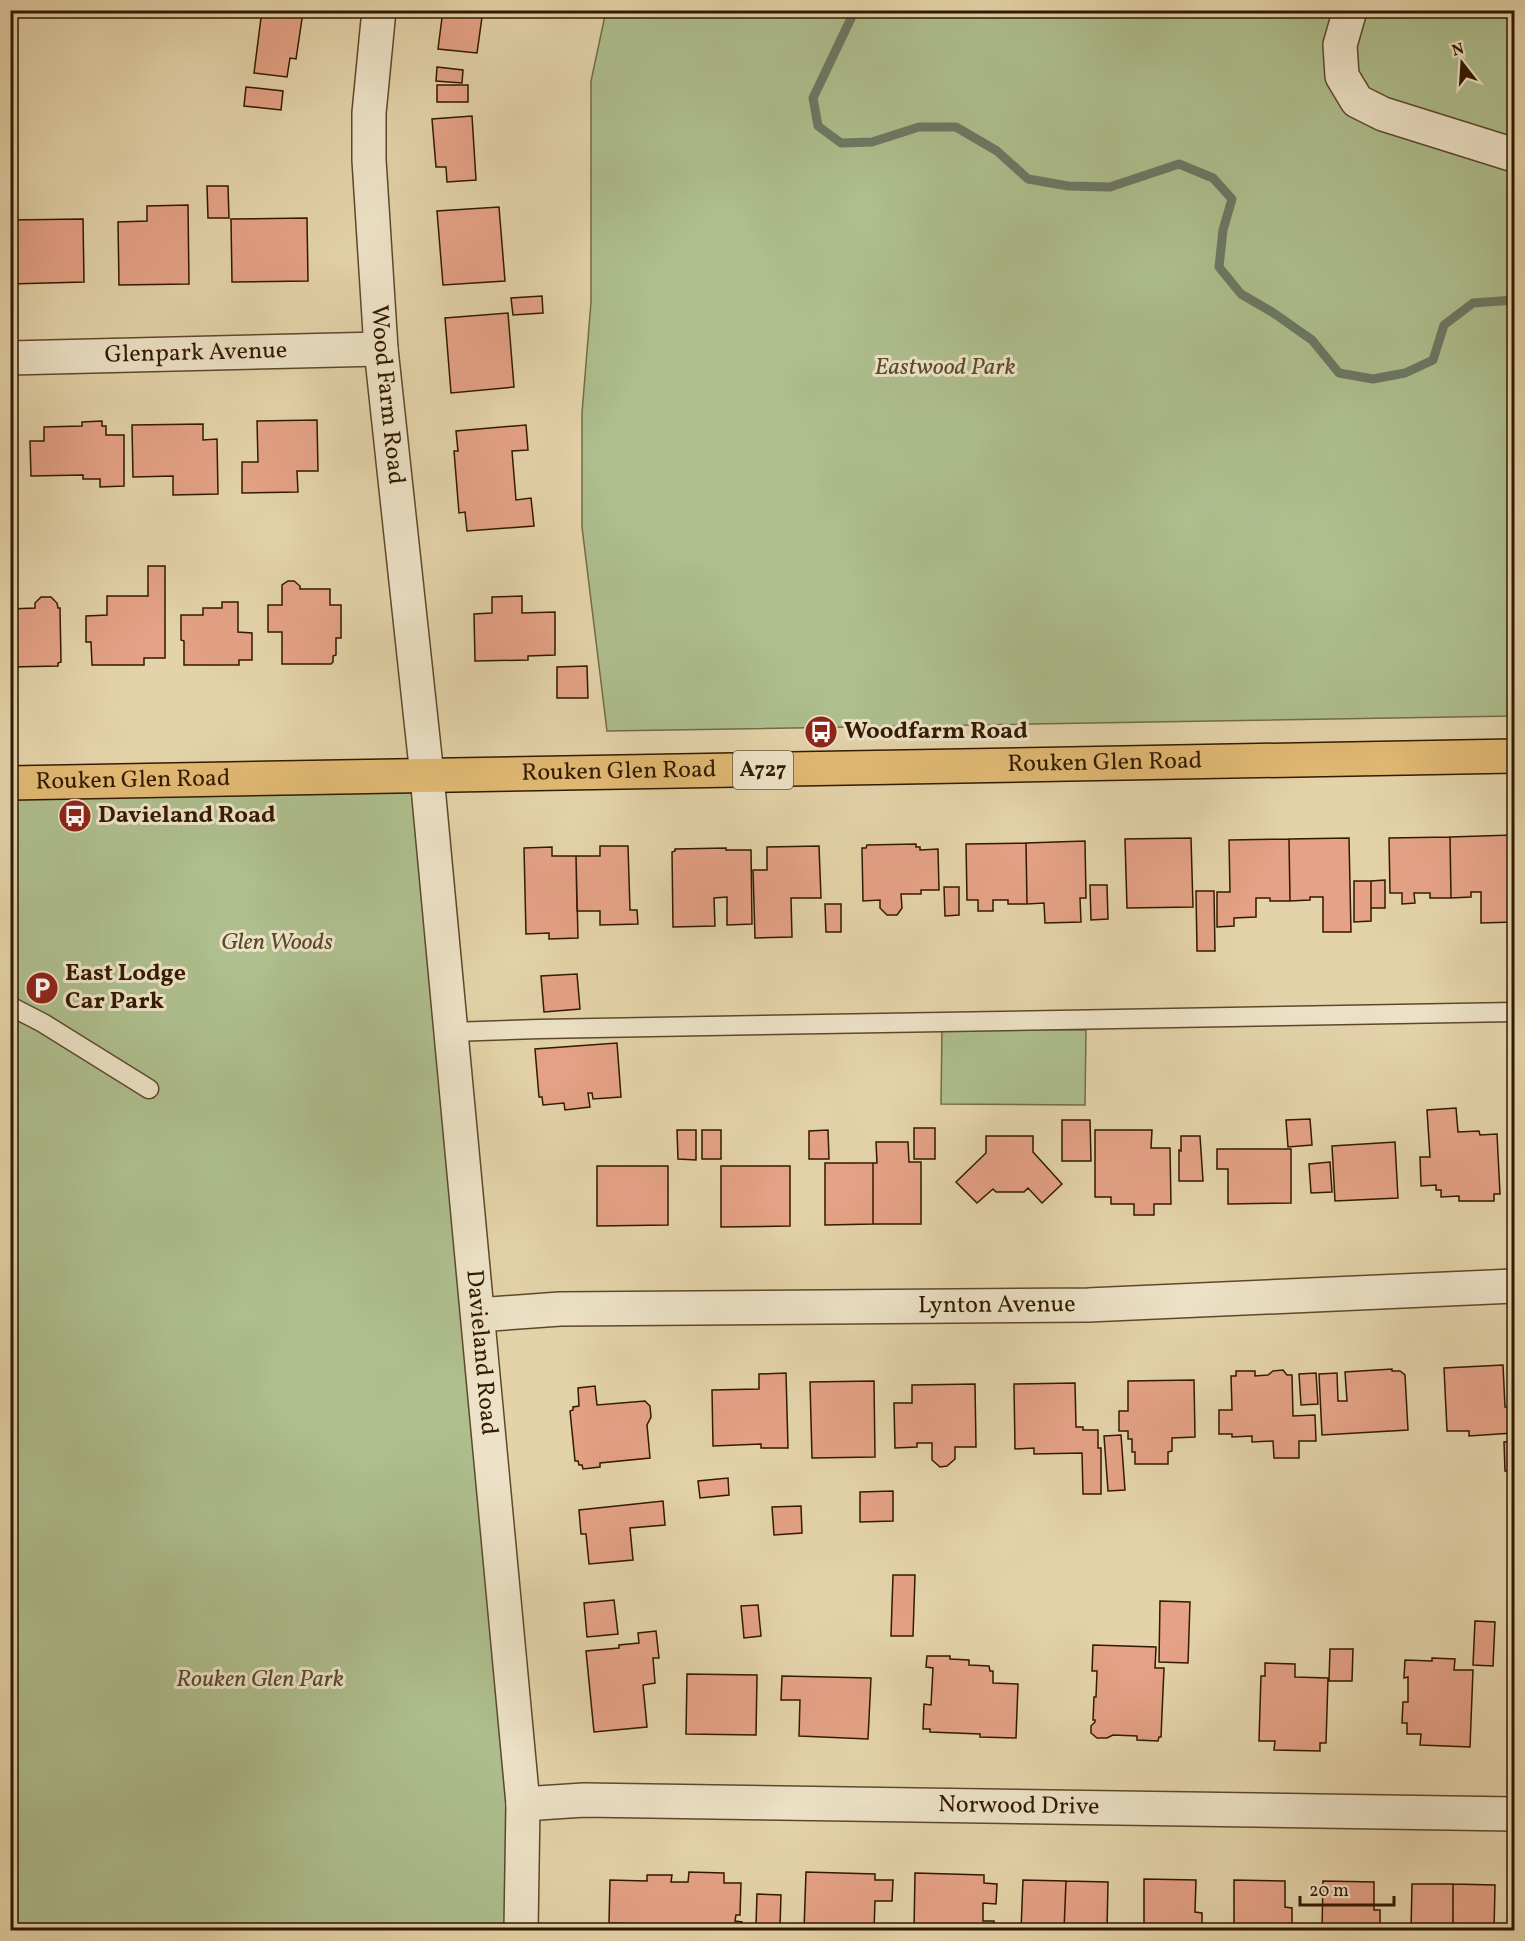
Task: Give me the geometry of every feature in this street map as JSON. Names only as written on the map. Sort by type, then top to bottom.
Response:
[{"type":"main road","name":"Rouken Glen Road","points":[[10,783],[1515,756]]},
{"type":"street","name":"Wood Farm Road","points":[[379,10],[369,113],[369,160],[381,349],[427,776]]},
{"type":"street","points":[[1350,10],[1340,45],[1342,76],[1357,101],[1383,114],[1515,154]]},
{"type":"street","name":"Glenpark Avenue","points":[[10,358],[381,349]]},
{"type":"street","name":"Davieland Road","points":[[427,776],[523,1804],[521,1930]]},
{"type":"street","name":"Lynton Avenue","points":[[478,1315],[560,1309],[1088,1305],[1515,1286]]},
{"type":"street","name":"Norwood Drive","points":[[523,1804],[584,1800],[1515,1814]]},
{"type":"lane","points":[[10,1006],[43,1023],[149,1089]]},
{"type":"lane","points":[[451,1032],[1515,1012]]},
{"type":"green space","name":"Eastwood Park","points":[[606,11],[1514,11],[1514,716],[607,731],[582,527],[582,413],[591,302],[591,81]]},
{"type":"green space","name":"Rouken Glen Park","points":[[427,776],[517,1930],[11,1930],[11,783]]},
{"type":"green space","points":[[942,1029],[1086,1030],[1085,1105],[941,1104]]},
{"type":"building","points":[[262,10],[303,12],[296,59],[290,58],[287,77],[254,73]]},
{"type":"building","points":[[443,10],[483,10],[477,53],[438,49]]},
{"type":"building","points":[[437,67],[463,70],[462,83],[436,81]]},
{"type":"building","points":[[437,85],[468,85],[468,102],[437,102]]},
{"type":"building","points":[[246,87],[283,91],[281,110],[244,106]]},
{"type":"building","points":[[472,116],[476,180],[447,182],[446,167],[436,167],[432,119]]},
{"type":"building","points":[[207,186],[228,186],[229,218],[208,218]]},
{"type":"building","points":[[188,205],[189,284],[119,285],[118,222],[147,221],[147,206]]},
{"type":"building","points":[[499,207],[505,281],[443,285],[437,211]]},
{"type":"building","points":[[307,218],[308,281],[232,282],[231,219]]},
{"type":"building","points":[[83,219],[84,282],[10,284],[10,220]]},
{"type":"building","points":[[542,296],[543,313],[513,315],[511,298]]},
{"type":"building","points":[[508,313],[514,387],[451,393],[445,318]]},
{"type":"building","points":[[317,420],[318,471],[297,471],[298,492],[242,493],[242,462],[258,462],[257,421]]},
{"type":"building","points":[[102,421],[102,426],[106,426],[106,435],[124,435],[124,486],[100,487],[100,479],[83,479],[83,475],[31,476],[30,441],[44,441],[44,427],[82,426],[82,422]]},
{"type":"building","points":[[203,424],[203,440],[217,439],[218,494],[173,495],[173,476],[133,477],[132,425]]},
{"type":"building","points":[[526,425],[528,450],[512,451],[516,500],[531,498],[534,526],[467,531],[465,512],[459,513],[454,451],[458,451],[456,431]]},
{"type":"building","points":[[148,566],[165,566],[165,658],[144,658],[144,665],[92,665],[91,642],[86,642],[86,616],[107,615],[107,596],[148,596]]},
{"type":"building","points":[[288,581],[294,581],[300,589],[330,589],[330,605],[341,605],[341,638],[336,638],[336,655],[333,656],[331,664],[282,664],[282,632],[268,632],[268,605],[282,605],[282,585]]},
{"type":"building","points":[[522,596],[522,613],[555,612],[555,655],[528,656],[528,660],[475,661],[474,614],[492,613],[492,597]]},
{"type":"building","points":[[41,597],[51,597],[60,608],[61,662],[58,666],[10,667],[10,609],[35,608],[35,603]]},
{"type":"building","points":[[222,602],[238,602],[238,632],[252,633],[252,660],[239,660],[239,665],[184,665],[181,615],[203,615],[203,608],[222,608]]},
{"type":"building","points":[[587,666],[588,698],[557,698],[557,667]]},
{"type":"building","points":[[1512,835],[1512,841],[1514,841],[1514,922],[1481,923],[1481,892],[1471,892],[1471,897],[1451,898],[1450,837]]},
{"type":"building","points":[[1450,837],[1451,898],[1430,898],[1430,893],[1414,893],[1415,903],[1402,904],[1402,893],[1390,893],[1389,838]]},
{"type":"building","points":[[1191,838],[1193,907],[1127,908],[1125,839]]},
{"type":"building","points":[[1349,838],[1351,932],[1323,932],[1323,897],[1290,901],[1289,839]]},
{"type":"building","points":[[1289,839],[1290,901],[1256,898],[1256,917],[1234,918],[1234,926],[1217,927],[1217,892],[1230,892],[1229,840]]},
{"type":"building","points":[[1085,841],[1086,898],[1080,898],[1081,922],[1045,923],[1044,903],[1027,904],[1026,843]]},
{"type":"building","points":[[1026,843],[1027,904],[1008,904],[1008,900],[993,900],[993,911],[978,911],[978,900],[967,900],[966,844]]},
{"type":"building","points":[[916,844],[920,850],[938,849],[939,890],[921,890],[921,894],[901,894],[902,908],[897,915],[887,915],[880,908],[880,900],[863,901],[862,848],[866,848],[867,845]]},
{"type":"building","points":[[600,846],[628,846],[630,910],[637,910],[638,924],[600,925],[600,911],[577,911],[576,856],[600,856]]},
{"type":"building","points":[[819,846],[821,898],[791,898],[792,937],[755,938],[753,870],[767,870],[767,847]]},
{"type":"building","points":[[552,847],[552,856],[576,856],[578,938],[549,939],[549,933],[526,934],[524,848]]},
{"type":"building","points":[[726,848],[726,850],[751,850],[752,924],[727,925],[727,897],[714,898],[715,926],[673,927],[672,852],[675,849]]},
{"type":"building","points":[[1385,880],[1385,908],[1371,908],[1371,881]]},
{"type":"building","points":[[1354,881],[1371,881],[1371,921],[1354,922]]},
{"type":"building","points":[[1090,885],[1107,885],[1108,919],[1091,920]]},
{"type":"building","points":[[944,887],[959,887],[959,915],[945,916]]},
{"type":"building","points":[[1196,891],[1214,891],[1215,951],[1197,951]]},
{"type":"building","points":[[825,904],[841,904],[841,932],[826,932]]},
{"type":"building","points":[[577,974],[580,1009],[544,1012],[541,976]]},
{"type":"building","points":[[617,1043],[621,1097],[593,1099],[592,1093],[588,1093],[590,1107],[565,1110],[564,1103],[543,1105],[542,1097],[539,1097],[535,1049]]},
{"type":"building","points":[[1456,1108],[1458,1132],[1479,1131],[1480,1135],[1497,1134],[1500,1194],[1494,1194],[1494,1201],[1459,1201],[1459,1196],[1441,1197],[1441,1190],[1436,1190],[1436,1185],[1421,1186],[1420,1157],[1430,1157],[1427,1110]]},
{"type":"building","points":[[1310,1119],[1312,1145],[1288,1147],[1286,1120]]},
{"type":"building","points":[[1062,1120],[1090,1120],[1091,1161],[1062,1161]]},
{"type":"building","points":[[914,1128],[935,1128],[935,1159],[914,1159]]},
{"type":"building","points":[[677,1130],[696,1130],[696,1160],[678,1159]]},
{"type":"building","points":[[702,1130],[721,1130],[721,1159],[702,1159]]},
{"type":"building","points":[[828,1130],[829,1159],[809,1159],[809,1131]]},
{"type":"building","points":[[1095,1130],[1152,1130],[1151,1148],[1170,1148],[1171,1204],[1154,1204],[1154,1215],[1134,1215],[1134,1204],[1111,1204],[1111,1197],[1095,1197]]},
{"type":"building","points":[[986,1136],[1033,1136],[1033,1152],[1062,1184],[1042,1203],[1028,1188],[1024,1192],[996,1192],[993,1189],[977,1203],[956,1182],[986,1153]]},
{"type":"building","points":[[1181,1136],[1200,1136],[1203,1181],[1179,1181]]},
{"type":"building","points":[[876,1142],[908,1142],[909,1162],[921,1162],[921,1224],[873,1224],[873,1163],[877,1163]]},
{"type":"building","points":[[1395,1142],[1398,1198],[1335,1201],[1332,1146]]},
{"type":"building","points":[[1217,1149],[1291,1149],[1291,1203],[1228,1204],[1228,1169],[1217,1169]]},
{"type":"building","points":[[1330,1162],[1332,1192],[1311,1193],[1309,1164]]},
{"type":"building","points":[[825,1163],[873,1163],[873,1224],[825,1225]]},
{"type":"building","points":[[597,1166],[668,1166],[668,1225],[597,1226]]},
{"type":"building","points":[[721,1166],[790,1166],[790,1226],[721,1227]]},
{"type":"building","points":[[1503,1365],[1505,1407],[1511,1407],[1513,1433],[1469,1436],[1469,1431],[1447,1431],[1444,1368]]},
{"type":"building","points":[[1392,1369],[1392,1371],[1400,1371],[1405,1375],[1408,1430],[1322,1435],[1319,1374],[1337,1373],[1338,1401],[1347,1401],[1345,1372]]},
{"type":"building","points":[[1283,1370],[1287,1375],[1292,1375],[1293,1416],[1315,1415],[1316,1441],[1299,1441],[1299,1458],[1274,1458],[1273,1441],[1252,1442],[1252,1436],[1232,1437],[1232,1434],[1219,1434],[1219,1410],[1232,1410],[1231,1376],[1236,1376],[1236,1371],[1255,1371],[1255,1376]]},
{"type":"building","points":[[786,1373],[788,1448],[761,1448],[761,1444],[713,1446],[712,1390],[759,1389],[759,1374]]},
{"type":"building","points":[[1316,1373],[1318,1404],[1301,1405],[1299,1374]]},
{"type":"building","points":[[1194,1380],[1195,1437],[1172,1438],[1172,1451],[1168,1452],[1168,1464],[1135,1464],[1132,1439],[1128,1439],[1128,1431],[1119,1431],[1119,1411],[1128,1411],[1128,1381]]},
{"type":"building","points":[[874,1381],[875,1457],[812,1458],[810,1382]]},
{"type":"building","points":[[1075,1383],[1076,1427],[1083,1427],[1083,1430],[1098,1430],[1098,1448],[1101,1448],[1101,1494],[1083,1494],[1082,1453],[1034,1454],[1034,1448],[1015,1449],[1014,1384]]},
{"type":"building","points":[[975,1384],[976,1447],[955,1447],[955,1459],[947,1466],[940,1467],[932,1460],[932,1443],[917,1443],[917,1447],[895,1448],[894,1403],[912,1403],[912,1385]]},
{"type":"building","points":[[595,1386],[597,1405],[645,1401],[650,1406],[651,1417],[647,1425],[650,1458],[600,1463],[600,1467],[583,1469],[578,1461],[575,1461],[570,1411],[573,1407],[579,1406],[578,1388]]},
{"type":"building","points":[[1121,1435],[1125,1490],[1108,1491],[1104,1436]]},
{"type":"building","points":[[1514,1441],[1514,1471],[1505,1471],[1504,1442]]},
{"type":"building","points":[[728,1478],[729,1495],[700,1498],[698,1481]]},
{"type":"building","points":[[893,1491],[893,1521],[860,1522],[860,1492]]},
{"type":"building","points":[[663,1501],[665,1525],[630,1528],[633,1560],[589,1564],[586,1534],[581,1534],[579,1510]]},
{"type":"building","points":[[801,1506],[802,1533],[774,1535],[772,1507]]},
{"type":"building","points":[[893,1575],[915,1575],[913,1636],[891,1636]]},
{"type":"building","points":[[614,1600],[618,1634],[587,1637],[584,1603]]},
{"type":"building","points":[[1160,1601],[1190,1602],[1188,1663],[1159,1662]]},
{"type":"building","points":[[758,1605],[761,1636],[744,1638],[741,1606]]},
{"type":"building","points":[[1475,1621],[1495,1622],[1493,1666],[1473,1665]]},
{"type":"building","points":[[656,1631],[659,1658],[653,1658],[655,1683],[643,1685],[647,1727],[594,1732],[586,1651],[619,1648],[619,1645],[639,1643],[638,1633]]},
{"type":"building","points":[[1093,1645],[1156,1647],[1155,1668],[1164,1668],[1161,1737],[1158,1741],[1137,1740],[1137,1736],[1113,1735],[1107,1738],[1097,1738],[1091,1733],[1091,1726],[1095,1722],[1093,1720],[1097,1671],[1092,1671]]},
{"type":"building","points":[[1330,1649],[1353,1649],[1352,1681],[1329,1681]]},
{"type":"building","points":[[927,1656],[950,1656],[950,1659],[969,1660],[969,1665],[989,1666],[990,1671],[993,1671],[993,1683],[1018,1684],[1016,1738],[980,1737],[980,1734],[930,1732],[930,1729],[923,1729],[924,1704],[931,1705],[933,1668],[926,1667]]},
{"type":"building","points":[[1432,1658],[1455,1659],[1454,1670],[1473,1670],[1470,1747],[1420,1745],[1421,1734],[1407,1734],[1407,1723],[1402,1723],[1403,1702],[1408,1702],[1408,1677],[1404,1678],[1405,1660],[1432,1661]]},
{"type":"building","points":[[1265,1663],[1295,1664],[1295,1677],[1328,1678],[1326,1743],[1320,1743],[1320,1751],[1274,1750],[1275,1741],[1259,1741],[1261,1676],[1265,1676]]},
{"type":"building","points":[[687,1674],[757,1675],[756,1735],[686,1734]]},
{"type":"building","points":[[782,1676],[871,1678],[868,1739],[799,1736],[800,1700],[781,1700]]},
{"type":"building","points":[[689,1872],[724,1873],[724,1883],[741,1883],[740,1915],[736,1915],[735,1921],[742,1922],[742,1930],[674,1930],[675,1925],[609,1923],[610,1880],[647,1881],[647,1875],[672,1875],[671,1882],[688,1882]]},
{"type":"building","points":[[806,1872],[875,1874],[875,1880],[893,1880],[892,1901],[875,1901],[874,1930],[804,1930]]},
{"type":"building","points":[[915,1873],[984,1875],[984,1883],[997,1884],[996,1904],[983,1903],[983,1921],[994,1921],[994,1930],[914,1930]]},
{"type":"building","points":[[1144,1879],[1196,1880],[1195,1912],[1202,1913],[1202,1924],[1209,1924],[1209,1930],[1144,1930]]},
{"type":"building","points":[[1023,1880],[1066,1881],[1064,1930],[1021,1930]]},
{"type":"building","points":[[1234,1880],[1285,1881],[1285,1907],[1292,1908],[1292,1930],[1234,1930]]},
{"type":"building","points":[[1066,1881],[1108,1882],[1107,1930],[1064,1930]]},
{"type":"building","points":[[1323,1881],[1374,1882],[1374,1910],[1380,1910],[1380,1927],[1391,1927],[1390,1930],[1322,1930]]},
{"type":"building","points":[[1412,1884],[1453,1884],[1453,1930],[1411,1930]]},
{"type":"building","points":[[1453,1884],[1495,1885],[1494,1930],[1453,1930]]},
{"type":"building","points":[[757,1894],[781,1895],[780,1926],[756,1925]]},
{"type":"waterway","points":[[855,10],[813,98],[818,126],[841,143],[872,142],[919,127],[956,127],[997,151],[1028,179],[1068,186],[1110,187],[1179,164],[1213,178],[1232,199],[1223,230],[1219,267],[1241,294],[1312,340],[1339,373],[1373,379],[1405,373],[1433,360],[1444,325],[1473,303],[1514,300]]},
{"type":"place","name":"Woodfarm Road","points":[[821,732]]},
{"type":"place","name":"Davieland Road","points":[[75,816]]},
{"type":"place","name":"East Lodge Car Park","points":[[42,988]]},
{"type":"park label","name":"Glen Woods","points":[[277,943]]}]
